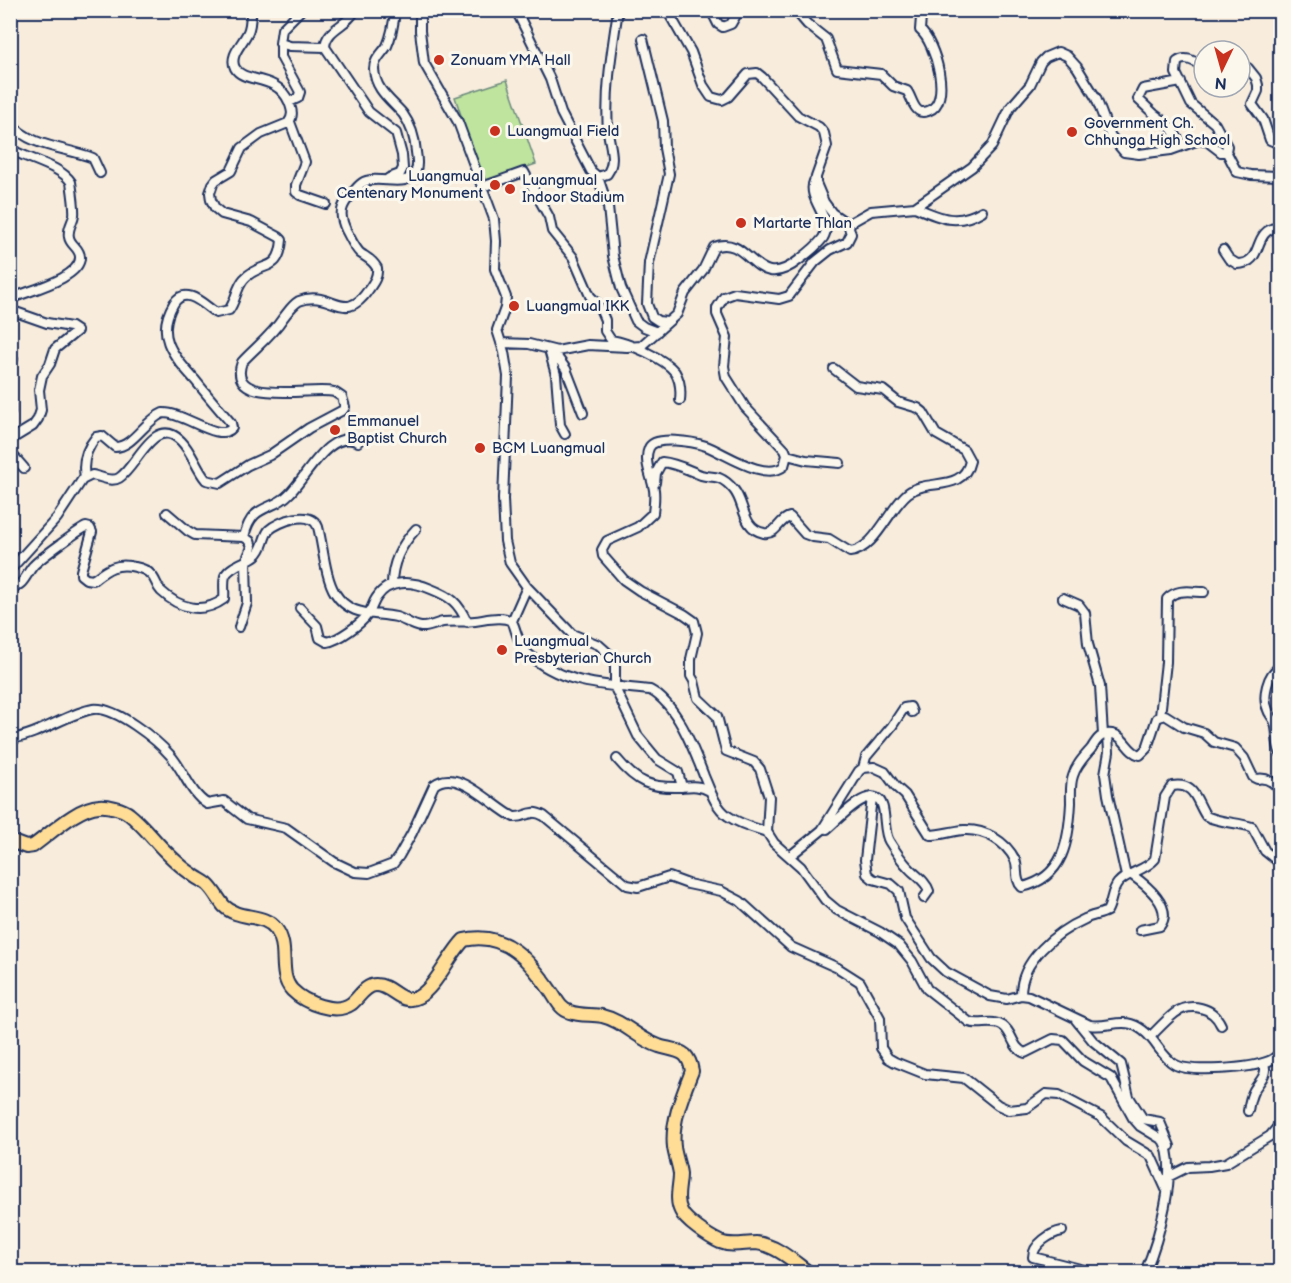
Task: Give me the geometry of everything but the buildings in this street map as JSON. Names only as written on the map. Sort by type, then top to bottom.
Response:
[{"type":"highway","points":[[10,842],[26,847],[33,846],[83,811],[98,806],[128,813],[166,852],[207,885],[231,912],[265,920],[272,925],[278,931],[283,945],[286,979],[289,985],[300,996],[323,1006],[342,1007],[350,1004],[365,990],[376,985],[401,997],[416,998],[429,987],[464,940],[485,938],[505,944],[517,952],[535,970],[558,1004],[564,1009],[571,1013],[611,1019],[656,1045],[685,1055],[692,1071],[677,1114],[674,1135],[674,1147],[680,1172],[678,1196],[680,1210],[702,1231],[719,1242],[756,1243],[770,1246],[808,1272]]},
{"type":"street","points":[[252,10],[249,32],[237,49],[235,68],[247,76],[274,84],[287,96],[292,109],[290,122],[305,162],[296,185],[296,192],[326,204]]},
{"type":"street","points":[[289,102],[298,98],[300,89],[290,76],[281,57],[282,29],[301,10]]},
{"type":"street","points":[[10,570],[57,518],[85,477],[92,475],[111,480],[118,478],[158,435],[168,434],[182,442],[206,480],[220,483],[248,465],[270,455],[345,407],[342,397],[334,392],[287,393],[255,390],[244,383],[240,366],[298,302],[324,299],[340,305],[356,305],[376,278],[377,267],[354,245],[341,219],[342,211],[352,193],[363,183],[397,176],[403,168],[402,155],[396,133],[369,112],[325,47],[328,34],[350,18],[355,10]]},
{"type":"street","points":[[384,180],[405,181],[413,176],[417,167],[415,141],[411,128],[404,115],[386,98],[378,86],[375,75],[374,64],[388,41],[395,10]]},
{"type":"street","points":[[420,10],[424,63],[458,122],[494,219],[495,269],[506,297],[505,308],[497,330],[508,376],[503,499],[505,541],[510,563],[527,587],[572,634],[599,645],[609,654],[615,666],[615,688],[638,736],[657,759],[678,772],[682,787]]},
{"type":"street","points":[[516,10],[550,79],[565,122],[591,171],[598,177],[608,207],[613,256],[621,288],[636,321],[657,332]]},
{"type":"street","points":[[598,177],[607,174],[612,161],[608,139],[607,92],[618,10]]},
{"type":"street","points":[[501,343],[553,350],[588,345],[634,348],[647,342],[676,314],[685,293],[703,270],[714,247],[728,244],[736,247],[758,265],[775,272],[782,272],[814,247],[826,231],[812,191],[827,146],[824,133],[798,116],[757,73],[748,74],[728,97],[722,100],[711,97],[703,86],[691,52],[667,10]]},
{"type":"street","points":[[711,10],[718,24],[723,27],[731,24],[739,10]]},
{"type":"street","points":[[795,10],[807,24],[826,39],[837,69],[881,74],[893,86],[906,91],[917,110],[922,112],[932,110],[935,106],[940,86],[938,62],[926,35],[921,30],[921,17],[925,10]]},
{"type":"street","points":[[643,39],[663,121],[664,148],[669,174],[647,280],[647,304],[652,317],[658,321],[667,322]]},
{"type":"street","points":[[281,44],[325,47]]},
{"type":"street","points":[[915,207],[972,167],[986,154],[1013,102],[1027,90],[1041,62],[1051,54],[1062,53],[1072,60],[1096,98],[1110,135],[1124,152],[1139,154],[1171,150],[1182,144],[1199,140],[1208,142],[1221,152],[1226,151]]},
{"type":"street","points":[[1192,61],[1180,60],[1175,69],[1191,104],[1217,127],[1237,172],[1281,176]]},
{"type":"street","points":[[1252,73],[1256,78],[1258,88],[1253,106],[1263,119],[1270,140],[1281,144]]},
{"type":"street","points":[[1181,82],[1143,89],[1138,99],[1169,125],[1182,144]]},
{"type":"street","points":[[85,477],[86,454],[96,437],[104,437],[115,447],[125,445],[145,424],[163,413],[184,417],[216,432],[223,433],[232,428],[231,423],[170,349],[165,326],[177,298],[182,296],[196,299],[216,313],[228,310],[245,278],[278,259],[282,240],[279,237],[251,222],[222,214],[211,200],[210,192],[213,184],[231,171],[242,148],[261,134],[290,122]]},
{"type":"street","points":[[10,123],[24,136],[62,151],[93,158],[100,173]]},
{"type":"street","points":[[10,148],[29,159],[54,168],[69,178],[74,213],[68,235],[69,240],[80,254],[81,260],[72,272],[51,284],[10,299]]},
{"type":"street","points":[[482,188],[524,172],[549,218],[552,231],[573,257],[590,296],[598,304],[605,331],[611,340],[627,343],[657,359],[675,372],[679,382],[680,400]]},
{"type":"street","points":[[654,491],[647,453],[649,447],[657,440],[704,446],[738,462],[769,471],[784,466],[787,455],[781,444],[745,407],[726,377],[724,372],[727,337],[717,314],[717,308],[724,297],[735,293],[779,299],[789,296],[815,262],[830,250],[847,242],[851,234],[848,224],[832,213],[824,202],[816,177]]},
{"type":"street","points":[[848,224],[871,211],[915,207],[953,220],[971,218],[982,211]]},
{"type":"street","points":[[1223,250],[1229,259],[1237,264],[1246,263],[1253,257],[1268,228],[1281,226]]},
{"type":"street","points":[[10,310],[47,323],[71,327],[77,331],[57,346],[42,376],[39,390],[41,410],[38,419],[33,426],[10,441]]},
{"type":"street","points":[[553,350],[566,369],[583,413]]},
{"type":"street","points":[[553,350],[560,425],[566,434]]},
{"type":"street","points":[[10,352],[13,359],[10,366]]},
{"type":"street","points":[[767,832],[770,797],[760,770],[753,762],[726,751],[717,716],[698,698],[690,671],[697,633],[694,621],[640,591],[624,579],[603,556],[602,550],[607,541],[638,527],[652,513],[656,473],[662,462],[672,463],[704,476],[719,478],[728,484],[740,500],[748,522],[762,532],[774,531],[785,518],[790,517],[805,534],[828,538],[847,551],[855,552],[871,541],[897,504],[913,489],[920,486],[948,484],[966,472],[970,461],[969,456],[936,434],[918,408],[898,402],[883,390],[856,386],[834,369]]},
{"type":"street","points":[[10,403],[10,412]]},
{"type":"street","points":[[244,537],[246,528],[253,517],[262,508],[288,496],[326,449],[337,442],[352,439],[358,442]]},
{"type":"street","points":[[10,452],[24,468]]},
{"type":"street","points":[[787,455],[806,460],[840,463]]},
{"type":"street","points":[[166,513],[195,535],[244,537],[250,541],[252,547],[246,561],[247,599],[239,627]]},
{"type":"street","points":[[10,586],[17,587],[21,584],[33,565],[86,527],[93,532],[81,571],[81,575],[86,579],[93,580],[106,569],[117,565],[139,568],[153,576],[162,592],[190,609],[201,608],[224,599],[225,576],[233,568],[260,551],[270,529],[297,518],[309,517],[318,527],[334,591],[349,608],[368,615],[397,618],[422,627],[441,622],[491,619],[512,621]]},
{"type":"street","points":[[392,584],[392,572],[399,552],[416,529]]},
{"type":"street","points":[[300,608],[317,626],[320,638],[327,642],[335,640],[368,615],[378,596],[392,584],[405,584],[427,587],[448,597],[461,609],[467,622]]},
{"type":"street","points":[[527,587],[512,621],[521,647],[538,663],[561,675],[615,688],[650,690],[661,699],[684,730],[710,791],[718,805],[729,817],[767,832],[774,843],[790,856],[830,905],[899,945],[912,961],[927,989],[969,1022],[999,1024],[1007,1030],[1016,1046],[1025,1053],[1053,1039],[1063,1040],[1083,1061],[1111,1078],[1133,1118],[1140,1126],[1161,1138],[1167,1147],[1168,1177],[1159,1234],[1145,1272]]},
{"type":"street","points":[[1106,734],[1119,736],[1133,752],[1140,755],[1147,748],[1157,718],[1160,716],[1166,662],[1167,599],[1180,591],[1204,592]]},
{"type":"street","points":[[1063,598],[1079,605],[1085,613],[1088,644],[1100,686],[1109,752],[1105,774],[1108,795],[1129,875],[1156,898],[1165,912],[1160,926],[1140,930]]},
{"type":"street","points":[[1281,667],[1270,677],[1265,696],[1268,711],[1275,723],[1277,745],[1281,752]]},
{"type":"street","points":[[790,856],[822,830],[863,768],[866,757],[904,708],[910,707],[912,712]]},
{"type":"street","points":[[10,739],[51,726],[89,710],[105,709],[123,718],[160,745],[172,757],[198,796],[207,804],[224,801],[247,819],[286,828],[334,862],[363,873],[376,872],[393,864],[412,832],[434,785],[446,779],[466,784],[514,818],[519,818],[529,812],[540,813],[627,885],[638,887],[669,877],[730,894],[740,900],[791,947],[854,976],[866,989],[880,1018],[881,1048],[888,1058],[925,1074],[964,1078],[990,1100],[1009,1110],[1027,1108],[1046,1094],[1059,1095],[1101,1117],[1126,1141],[1151,1156],[1166,1190]]},
{"type":"street","points":[[1160,716],[1164,715],[1184,727],[1204,732],[1214,742],[1235,748],[1244,758],[1252,777],[1268,780],[1276,784],[1281,791]]},
{"type":"street","points":[[863,768],[878,767],[885,772],[905,795],[930,835],[969,831],[983,833],[1000,842],[1015,859],[1018,883],[1023,887],[1052,872],[1060,861],[1070,819],[1073,774],[1077,766],[1106,734]]},
{"type":"street","points":[[617,759],[632,777],[643,782],[655,785],[700,787],[710,791]]},
{"type":"street","points":[[1022,995],[1023,978],[1031,962],[1066,930],[1084,919],[1107,911],[1115,888],[1129,875],[1151,864],[1155,859],[1165,797],[1169,788],[1176,785],[1192,789],[1206,816],[1226,823],[1238,823],[1252,827],[1265,851],[1281,863]]},
{"type":"street","points":[[822,830],[828,829],[858,802],[872,797],[879,799],[883,805],[887,839],[927,887],[929,891],[924,898]]},
{"type":"street","points":[[872,797],[865,860],[867,874],[873,879],[891,884],[899,891],[905,918],[937,965],[961,981],[990,996],[1007,999],[1022,995],[1039,999],[1098,1027],[1132,1024],[1150,1037],[1172,1063],[1188,1069],[1204,1070],[1264,1063],[1281,1053]]},
{"type":"street","points":[[1150,1037],[1175,1013],[1194,1007],[1214,1013],[1221,1025]]},
{"type":"street","points":[[1073,1016],[1093,1041],[1120,1064],[1129,1097],[1138,1114],[1145,1120],[1160,1122],[1170,1143],[1168,1156]]},
{"type":"street","points":[[1248,1111],[1253,1092],[1265,1075],[1264,1063]]},
{"type":"street","points":[[1168,1177],[1188,1167],[1226,1162],[1270,1136],[1281,1124]]},
{"type":"street","points":[[1062,1231],[1049,1235],[1034,1250],[1033,1257],[1092,1272]]},
{"type":"green space","name":"Luangmual Field","points":[[507,80],[536,164],[483,182],[455,97]]},
{"type":"place","name":"Zonuam YMA Hall","points":[[439,60]]},
{"type":"place","name":"Luangmual Field","points":[[495,131]]},
{"type":"place","name":"Government Ch. Chhunga High School","points":[[1072,132]]},
{"type":"place","name":"Luangmual Centenary Monument","points":[[495,185]]},
{"type":"place","name":"Luangmual Indoor Stadium","points":[[510,189]]},
{"type":"place","name":"Martarte Thlan","points":[[741,223]]},
{"type":"place","name":"Luangmual IKK","points":[[514,306]]},
{"type":"place","name":"Emmanuel Baptist Church","points":[[335,430]]},
{"type":"place","name":"BCM Luangmual","points":[[480,448]]},
{"type":"place","name":"Luangmual Presbyterian Church","points":[[502,650]]}]
